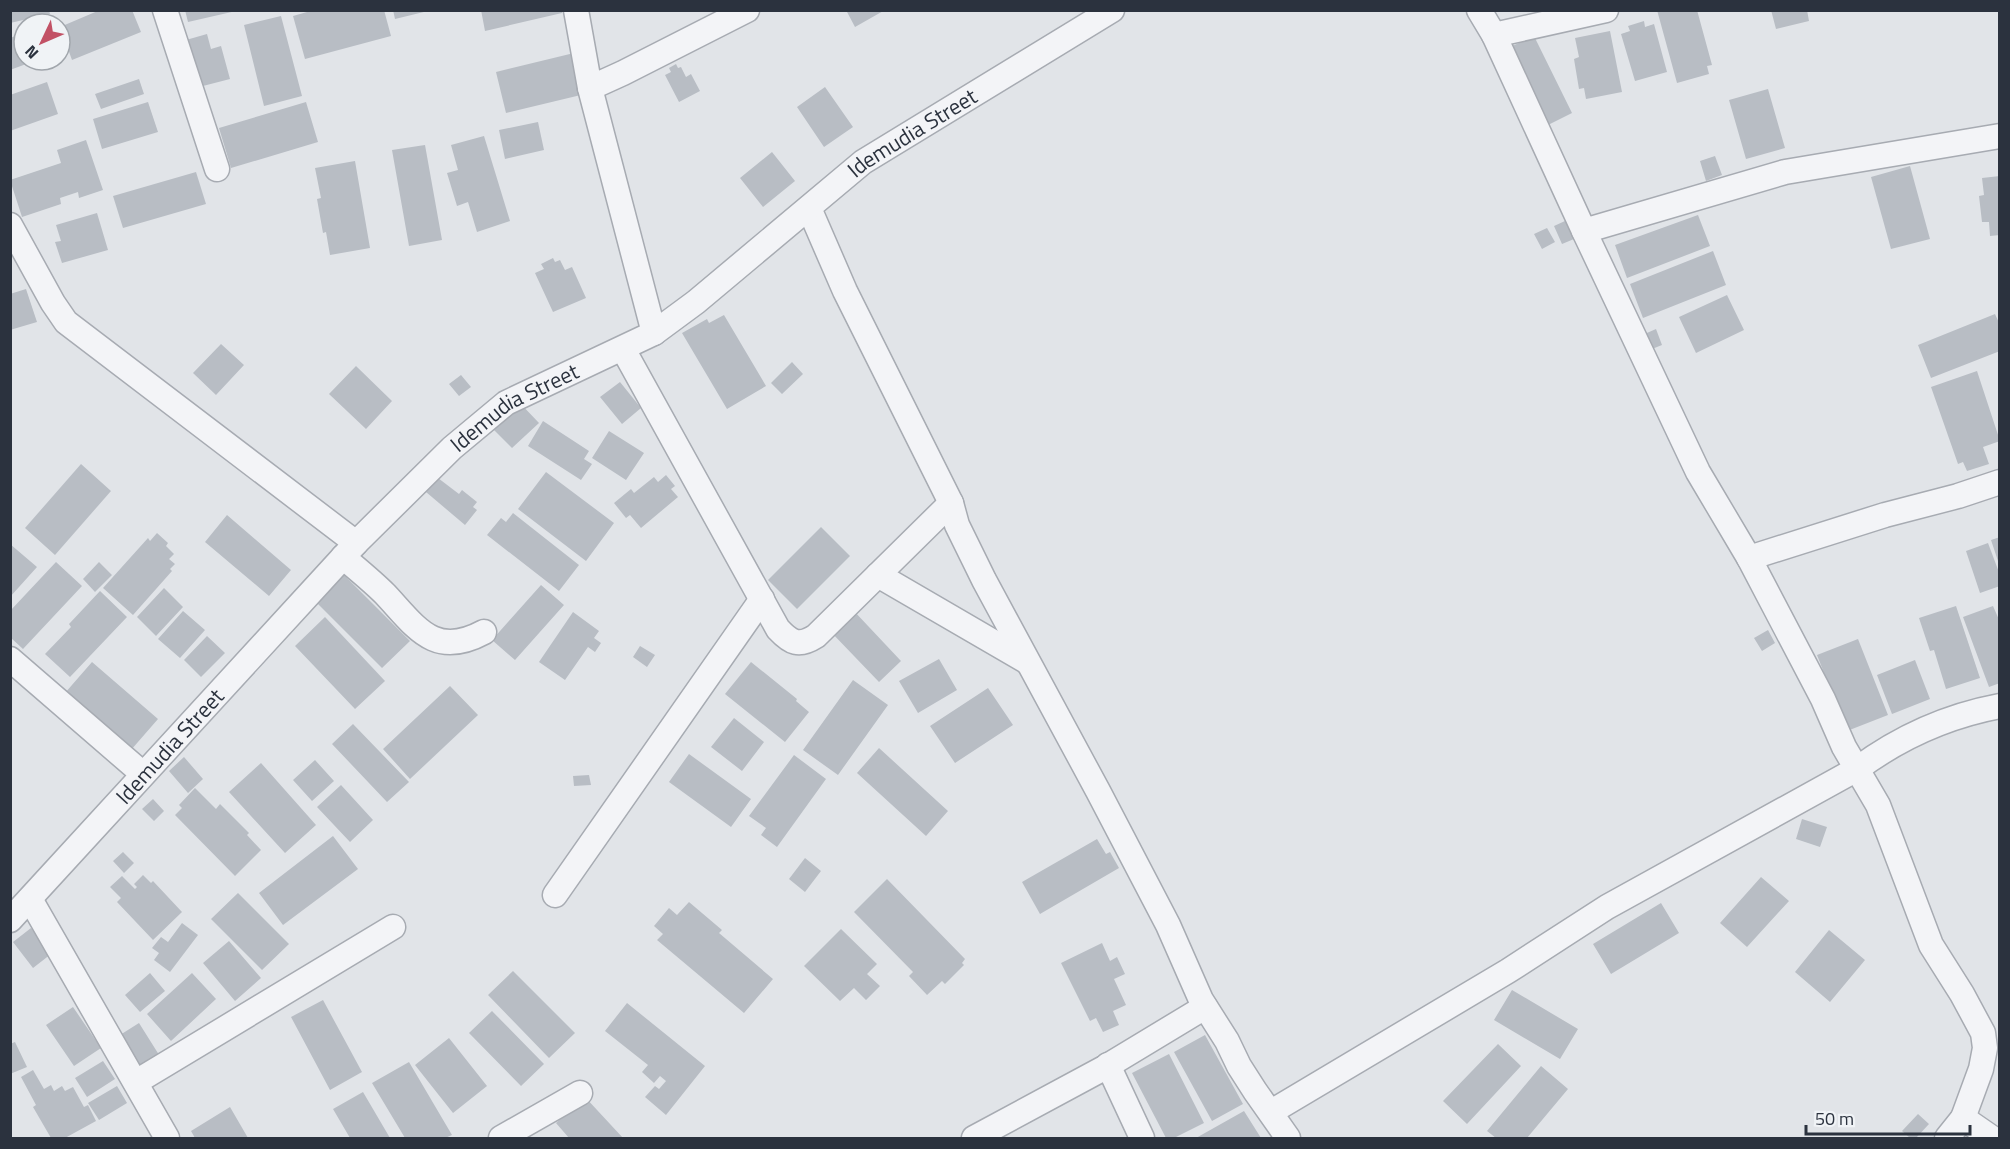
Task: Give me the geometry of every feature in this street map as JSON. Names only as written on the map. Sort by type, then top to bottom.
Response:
[{"type":"street","points":[[165,10],[217,169]]},
{"type":"street","points":[[576,10],[590,88],[654,333]]},
{"type":"street","points":[[590,88],[747,10]]},
{"type":"street","name":"Idemudia Street","points":[[10,920],[350,550],[452,448],[506,403],[654,333],[696,302],[863,162],[1112,10]]},
{"type":"street","points":[[1479,10],[1494,34],[1698,472],[1749,558],[1823,699],[1844,747],[1878,805],[1931,945],[1983,1033],[1985,1048],[1981,1069],[1964,1118],[1947,1138]]},
{"type":"street","points":[[1494,34],[1606,10]]},
{"type":"street","points":[[1584,231],[1785,172],[2000,136]]},
{"type":"street","points":[[808,208],[845,291],[951,503],[957,525],[1026,661],[1098,791],[1168,925],[1205,1007],[1227,1041],[1239,1066],[1288,1138]]},
{"type":"street","points":[[10,225],[66,322],[350,550],[412,625],[433,640],[469,640],[484,632]]},
{"type":"street","points":[[623,349],[778,629],[785,637],[798,643],[807,642],[816,636],[951,503]]},
{"type":"street","points":[[1749,558],[2000,482]]},
{"type":"street","points":[[878,575],[1026,661]]},
{"type":"street","points":[[555,895],[762,599]]},
{"type":"street","points":[[10,659],[143,774]]},
{"type":"street","points":[[1271,1112],[1498,977],[1607,907],[1857,768],[1871,758],[1927,728],[1968,712],[2000,706]]},
{"type":"street","points":[[30,899],[167,1138]]},
{"type":"street","points":[[136,1082],[393,927]]},
{"type":"street","points":[[974,1138],[1108,1065],[1205,1007]]},
{"type":"street","points":[[1108,1065],[1142,1138]]},
{"type":"street","points":[[501,1138],[580,1093]]},
{"type":"street","points":[[1964,1118],[1992,1138]]},
{"type":"building","points":[[10,10],[49,10],[50,12],[12,12],[12,23],[10,23]]},
{"type":"building","points":[[100,10],[132,10],[141,32],[72,60],[72,22]]},
{"type":"building","points":[[185,10],[236,10],[236,11],[188,22]]},
{"type":"building","points":[[314,10],[384,10],[391,36],[305,59],[293,16]]},
{"type":"building","points":[[393,10],[428,10],[428,11],[395,19]]},
{"type":"building","points":[[481,10],[562,10],[562,13],[485,31]]},
{"type":"building","points":[[846,10],[885,10],[855,27]]},
{"type":"building","points":[[1657,10],[1697,10],[1712,65],[1707,66],[1709,74],[1677,83]]},
{"type":"building","points":[[1771,10],[1807,10],[1809,21],[1776,29]]},
{"type":"building","points":[[281,16],[302,96],[264,106],[244,25]]},
{"type":"building","points":[[1644,21],[1645,27],[1654,24],[1667,72],[1635,81],[1621,34],[1630,31],[1628,26]]},
{"type":"building","points":[[1610,31],[1622,92],[1586,99],[1584,88],[1579,89],[1574,59],[1579,57],[1575,38]]},
{"type":"building","points":[[207,34],[211,49],[221,46],[230,79],[199,87],[186,40]]},
{"type":"building","points":[[1534,36],[1572,113],[1546,126],[1508,48]]},
{"type":"building","points":[[12,37],[12,69],[10,70],[10,38]]},
{"type":"building","points":[[574,53],[585,94],[506,113],[496,72]]},
{"type":"building","points":[[676,64],[678,68],[681,67],[686,77],[691,74],[700,91],[679,102],[665,75],[671,72],[669,68]]},
{"type":"building","points":[[139,79],[144,94],[101,109],[95,94]]},
{"type":"building","points":[[47,82],[58,114],[10,131],[10,95]]},
{"type":"building","points":[[825,87],[853,127],[824,147],[797,107]]},
{"type":"building","points":[[1768,89],[1785,148],[1746,159],[1729,100]]},
{"type":"building","points":[[148,102],[158,132],[102,149],[93,119]]},
{"type":"building","points":[[306,102],[318,142],[231,168],[219,128]]},
{"type":"building","points":[[538,122],[544,150],[505,159],[499,130]]},
{"type":"building","points":[[484,136],[510,221],[477,232],[468,202],[457,206],[447,173],[458,170],[451,145]]},
{"type":"building","points":[[86,140],[103,190],[79,198],[78,192],[60,198],[61,204],[22,217],[10,180],[61,163],[57,150]]},
{"type":"building","points":[[425,145],[442,240],[409,246],[392,150]]},
{"type":"building","points":[[772,152],[795,181],[763,207],[740,178]]},
{"type":"building","points":[[1715,156],[1722,175],[1706,181],[1700,161]]},
{"type":"building","points":[[355,161],[370,248],[330,255],[326,232],[323,233],[317,199],[321,198],[315,168]]},
{"type":"building","points":[[1910,166],[1930,239],[1891,249],[1871,177]]},
{"type":"building","points":[[196,172],[206,204],[123,228],[113,196]]},
{"type":"building","points":[[2000,176],[2000,235],[1990,236],[1989,222],[1982,222],[1979,196],[1984,195],[1982,178]]},
{"type":"building","points":[[97,213],[108,250],[62,263],[55,242],[61,241],[56,225]]},
{"type":"building","points":[[1698,215],[1710,246],[1627,278],[1615,245]]},
{"type":"building","points":[[1565,221],[1574,239],[1562,244],[1554,226]]},
{"type":"building","points":[[1547,228],[1555,242],[1542,249],[1534,234]]},
{"type":"building","points":[[1713,251],[1726,285],[1643,318],[1630,284]]},
{"type":"building","points":[[553,258],[555,262],[560,260],[565,270],[572,267],[586,298],[553,312],[535,273],[544,269],[541,264]]},
{"type":"building","points":[[26,289],[37,322],[10,330],[10,294]]},
{"type":"building","points":[[1727,295],[1744,330],[1696,353],[1679,317]]},
{"type":"building","points":[[1995,314],[2000,325],[2000,351],[1931,378],[1918,345]]},
{"type":"building","points":[[724,315],[766,386],[727,409],[682,333],[707,319],[709,323]]},
{"type":"building","points":[[1656,329],[1662,345],[1647,351],[1640,336]]},
{"type":"building","points":[[221,344],[244,365],[216,395],[193,373]]},
{"type":"building","points":[[792,362],[803,374],[782,394],[771,383]]},
{"type":"building","points":[[356,366],[392,401],[366,429],[329,394]]},
{"type":"building","points":[[1977,371],[2000,441],[1983,447],[1989,464],[1967,471],[1963,462],[1958,464],[1931,387]]},
{"type":"building","points":[[461,375],[471,387],[459,396],[449,384]]},
{"type":"building","points":[[620,382],[641,408],[622,424],[600,397]]},
{"type":"building","points":[[518,401],[539,423],[512,448],[491,427]]},
{"type":"building","points":[[543,421],[589,451],[584,459],[592,464],[581,480],[528,446]]},
{"type":"building","points":[[609,431],[644,453],[626,480],[592,458]]},
{"type":"building","points":[[81,464],[111,491],[55,555],[25,528]]},
{"type":"building","points":[[546,472],[614,523],[586,561],[518,509]]},
{"type":"building","points":[[666,475],[675,486],[671,489],[678,497],[641,528],[630,515],[626,518],[614,503],[631,489],[634,493],[654,477],[658,482]]},
{"type":"building","points":[[438,478],[459,494],[462,490],[477,502],[473,507],[477,510],[465,525],[426,492]]},
{"type":"building","points":[[513,513],[579,565],[559,591],[487,535],[501,518],[506,522]]},
{"type":"building","points":[[227,515],[291,570],[269,596],[205,542]]},
{"type":"building","points":[[821,527],[850,556],[797,609],[768,580]]},
{"type":"building","points":[[157,533],[168,543],[166,546],[174,554],[169,559],[175,564],[170,569],[172,571],[133,615],[103,588],[148,538],[150,541]]},
{"type":"building","points":[[2000,537],[2000,564],[1999,564],[1991,540]]},
{"type":"building","points":[[1988,543],[2000,575],[2000,586],[1980,593],[1966,551]]},
{"type":"building","points":[[10,544],[37,567],[10,597]]},
{"type":"building","points":[[56,562],[82,586],[23,649],[10,637],[10,611]]},
{"type":"building","points":[[99,562],[112,575],[95,592],[83,579]]},
{"type":"building","points":[[342,573],[410,641],[382,668],[315,601]]},
{"type":"building","points":[[541,585],[564,605],[515,660],[492,640]]},
{"type":"building","points":[[164,588],[183,607],[156,636],[137,617]]},
{"type":"building","points":[[100,591],[127,617],[70,677],[45,654],[71,627],[69,624]]},
{"type":"building","points":[[1956,606],[1980,678],[1946,689],[1934,650],[1930,651],[1919,618]]},
{"type":"building","points":[[1993,606],[2000,622],[2000,683],[1989,687],[1963,617]]},
{"type":"building","points":[[853,610],[901,661],[879,682],[830,631]]},
{"type":"building","points":[[183,611],[205,630],[180,658],[158,639]]},
{"type":"building","points":[[573,612],[599,631],[594,638],[601,643],[595,652],[588,647],[565,680],[539,662]]},
{"type":"building","points":[[325,617],[385,681],[355,709],[295,646]]},
{"type":"building","points":[[1768,630],[1775,643],[1762,651],[1754,638]]},
{"type":"building","points":[[207,636],[225,653],[201,677],[184,660]]},
{"type":"building","points":[[1858,639],[1888,715],[1847,731],[1817,655]]},
{"type":"building","points":[[640,646],[655,655],[647,667],[633,657]]},
{"type":"building","points":[[939,659],[957,690],[918,713],[899,681]]},
{"type":"building","points":[[1915,660],[1930,699],[1892,714],[1877,675]]},
{"type":"building","points":[[92,662],[158,719],[131,750],[65,693]]},
{"type":"building","points":[[751,662],[797,699],[796,701],[809,712],[785,742],[725,694]]},
{"type":"building","points":[[853,680],[888,705],[838,775],[803,750]]},
{"type":"building","points":[[450,686],[478,715],[410,779],[383,749]]},
{"type":"building","points":[[988,688],[1013,725],[955,763],[930,726]]},
{"type":"building","points":[[734,718],[764,742],[742,771],[711,747]]},
{"type":"building","points":[[353,724],[409,782],[387,802],[332,744]]},
{"type":"building","points":[[879,748],[948,811],[926,836],[857,773]]},
{"type":"building","points":[[689,754],[751,799],[731,827],[669,782]]},
{"type":"building","points":[[794,755],[826,779],[777,847],[761,835],[766,828],[749,816]]},
{"type":"building","points":[[184,757],[203,779],[188,793],[169,771]]},
{"type":"building","points":[[315,760],[334,781],[312,801],[293,780]]},
{"type":"building","points":[[261,763],[316,825],[285,853],[229,792]]},
{"type":"building","points":[[589,775],[591,785],[574,786],[573,776]]},
{"type":"building","points":[[341,785],[373,820],[350,842],[317,807]]},
{"type":"building","points":[[195,788],[216,809],[220,804],[249,833],[247,835],[261,850],[235,876],[175,815],[182,808],[179,805]]},
{"type":"building","points":[[153,799],[164,811],[154,821],[142,809]]},
{"type":"building","points":[[1802,819],[1827,827],[1820,847],[1796,839]]},
{"type":"building","points":[[333,836],[358,869],[283,925],[259,893]]},
{"type":"building","points":[[1097,839],[1106,854],[1110,852],[1119,868],[1040,914],[1022,882]]},
{"type":"building","points":[[123,852],[134,863],[124,873],[113,861]]},
{"type":"building","points":[[805,858],[821,871],[805,892],[789,879]]},
{"type":"building","points":[[143,875],[151,883],[153,881],[182,912],[153,940],[117,902],[121,898],[110,887],[122,876],[135,889],[137,887],[134,884]]},
{"type":"building","points":[[1761,877],[1789,901],[1747,947],[1720,923]]},
{"type":"building","points":[[887,879],[965,959],[962,963],[964,965],[945,984],[942,981],[927,995],[909,976],[913,972],[854,912]]},
{"type":"building","points":[[238,893],[289,944],[262,970],[211,919]]},
{"type":"building","points":[[689,902],[722,930],[719,933],[773,979],[744,1013],[657,940],[663,934],[654,926],[669,908],[677,915]]},
{"type":"building","points":[[1661,903],[1679,933],[1611,974],[1593,944]]},
{"type":"building","points":[[182,923],[198,935],[170,972],[154,960],[159,953],[152,948],[161,937],[168,942]]},
{"type":"building","points":[[31,928],[51,954],[33,968],[13,942]]},
{"type":"building","points":[[841,929],[877,964],[867,974],[880,986],[866,1000],[854,988],[840,1001],[804,966]]},
{"type":"building","points":[[1829,930],[1865,960],[1830,1002],[1795,972]]},
{"type":"building","points":[[229,941],[261,978],[235,1001],[203,963]]},
{"type":"building","points":[[1102,943],[1110,961],[1117,957],[1125,974],[1114,979],[1126,1005],[1113,1011],[1119,1025],[1103,1032],[1096,1018],[1090,1021],[1061,963]]},
{"type":"building","points":[[513,971],[575,1033],[549,1058],[488,995]]},
{"type":"building","points":[[150,973],[165,991],[140,1012],[125,995]]},
{"type":"building","points":[[192,973],[216,999],[171,1041],[147,1014]]},
{"type":"building","points":[[1512,990],[1578,1029],[1560,1059],[1494,1020]]},
{"type":"building","points":[[323,1000],[362,1072],[330,1090],[291,1017]]},
{"type":"building","points":[[627,1003],[705,1066],[666,1115],[645,1097],[655,1086],[659,1089],[666,1081],[660,1076],[654,1083],[642,1072],[648,1065],[605,1031]]},
{"type":"building","points":[[73,1007],[101,1048],[74,1066],[46,1025]]},
{"type":"building","points":[[492,1011],[544,1064],[521,1086],[469,1033]]},
{"type":"building","points":[[139,1023],[161,1058],[141,1070],[120,1035]]},
{"type":"building","points":[[1205,1035],[1243,1104],[1212,1121],[1174,1052]]},
{"type":"building","points":[[449,1038],[487,1086],[453,1113],[415,1065]]},
{"type":"building","points":[[15,1042],[27,1067],[10,1074],[10,1044]]},
{"type":"building","points":[[1498,1044],[1521,1066],[1467,1124],[1443,1101]]},
{"type":"building","points":[[1169,1054],[1204,1123],[1174,1138],[1166,1138],[1132,1073]]},
{"type":"building","points":[[103,1061],[115,1079],[87,1097],[75,1078]]},
{"type":"building","points":[[409,1062],[452,1135],[445,1138],[405,1138],[372,1083]]},
{"type":"building","points":[[1541,1066],[1568,1089],[1527,1138],[1496,1138],[1487,1131]]},
{"type":"building","points":[[33,1070],[44,1089],[51,1085],[54,1091],[62,1086],[65,1091],[73,1087],[84,1107],[88,1105],[96,1121],[65,1138],[51,1138],[33,1107],[36,1105],[21,1077]]},
{"type":"building","points":[[117,1086],[127,1103],[99,1120],[88,1103]]},
{"type":"building","points":[[363,1092],[390,1138],[350,1138],[333,1109]]},
{"type":"building","points":[[585,1097],[623,1138],[569,1138],[556,1123]]},
{"type":"building","points":[[230,1107],[248,1138],[195,1138],[191,1131]]},
{"type":"building","points":[[1244,1111],[1261,1138],[1196,1138]]},
{"type":"building","points":[[1918,1114],[1929,1124],[1916,1138],[1910,1138],[1902,1131]]}]
